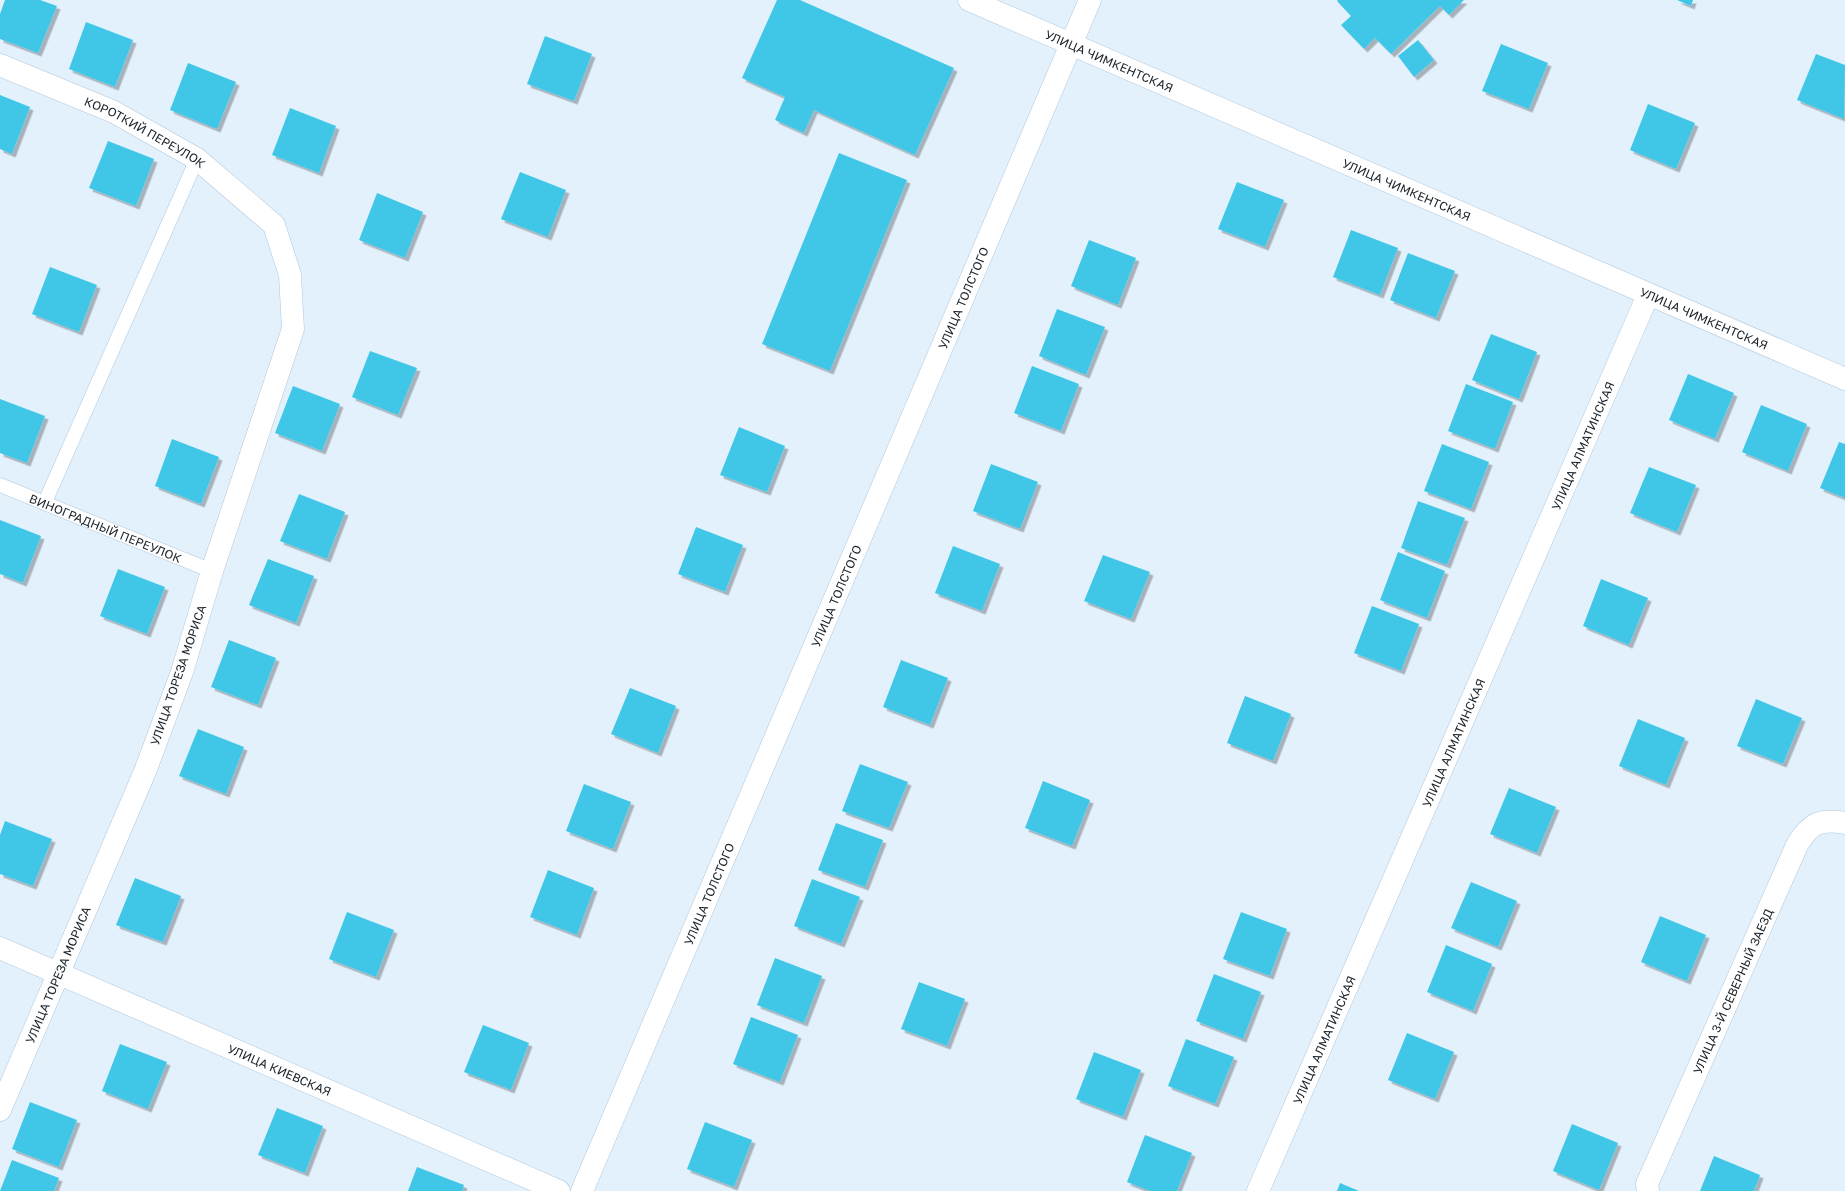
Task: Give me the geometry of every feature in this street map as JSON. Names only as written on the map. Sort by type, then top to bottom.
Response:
[{"type":"street","name":"УЛИЦА ЧИМКЕНТСКАЯ","points":[[969,0],[1845,379]]},
{"type":"street","name":"УЛИЦА ТОЛСТОГО","points":[[582,1191],[1090,0]]},
{"type":"street","name":"КОРОТКИЙ ПЕРЕУЛОК","points":[[0,65],[114,112],[198,159],[274,225]]},
{"type":"street","name":"УЛИЦА ТОРЕЗА МОРИСА","points":[[0,1110],[146,769],[182,672],[212,572],[293,329],[290,275],[274,225]]},
{"type":"street","name":"УЛИЦА АЛМАТИНСКАЯ","points":[[1258,1191],[1648,294]]},
{"type":"street","name":"УЛИЦА 3-Й СЕВЕРНЫЙ ЗАЕЗД","points":[[1648,1191],[1647,1184],[1797,845],[1806,830],[1815,824],[1824,822],[1845,823]]},
{"type":"street","name":"УЛИЦА КИЕВСКАЯ","points":[[0,948],[559,1191]]},
{"type":"lane","points":[[45,502],[198,159]]},
{"type":"lane","name":"ВИНОГРАДНЫЙ ПЕРЕУЛОК","points":[[0,484],[212,572]]},
{"type":"building","points":[[5,0],[40,0],[57,6],[38,53],[0,39],[0,14]]},
{"type":"building","points":[[777,0],[800,0],[954,68],[915,155],[814,110],[804,133],[775,120],[785,97],[742,78]]},
{"type":"building","points":[[1464,0],[1449,15],[1440,6],[1391,54],[1375,38],[1364,49],[1341,25],[1351,16],[1337,1]]},
{"type":"building","points":[[1677,0],[1693,0],[1691,6]]},
{"type":"building","points":[[86,22],[133,40],[115,87],[69,69]]},
{"type":"building","points":[[545,36],[592,54],[574,101],[527,84]]},
{"type":"building","points":[[1418,40],[1434,60],[1414,77],[1398,56]]},
{"type":"building","points":[[1501,44],[1548,63],[1529,109],[1482,91]]},
{"type":"building","points":[[1816,54],[1845,65],[1844,119],[1797,100]]},
{"type":"building","points":[[188,63],[236,82],[217,129],[170,110]]},
{"type":"building","points":[[0,95],[30,107],[12,154],[0,149]]},
{"type":"building","points":[[1648,104],[1695,123],[1676,169],[1630,150]]},
{"type":"building","points":[[290,108],[336,126],[319,173],[272,155]]},
{"type":"building","points":[[108,141],[154,159],[136,206],[89,188]]},
{"type":"building","points":[[839,153],[907,180],[830,371],[762,344]]},
{"type":"building","points":[[520,172],[566,190],[548,237],[501,219]]},
{"type":"building","points":[[1237,182],[1284,200],[1265,247],[1218,229]]},
{"type":"building","points":[[377,193],[423,212],[405,258],[359,240]]},
{"type":"building","points":[[1351,230],[1398,248],[1380,295],[1333,277]]},
{"type":"building","points":[[1089,240],[1136,258],[1118,305],[1071,286]]},
{"type":"building","points":[[1408,253],[1455,271],[1436,318],[1390,300]]},
{"type":"building","points":[[50,267],[97,285],[79,332],[32,314]]},
{"type":"building","points":[[1057,309],[1105,327],[1086,375],[1039,356]]},
{"type":"building","points":[[1491,334],[1537,352],[1519,399],[1472,380]]},
{"type":"building","points":[[370,351],[417,368],[398,415],[352,397]]},
{"type":"building","points":[[1032,366],[1079,384],[1061,431],[1014,413]]},
{"type":"building","points":[[1688,374],[1734,393],[1715,439],[1669,420]]},
{"type":"building","points":[[1466,384],[1513,402],[1495,449],[1448,431]]},
{"type":"building","points":[[293,386],[340,404],[322,451],[275,433]]},
{"type":"building","points":[[0,399],[45,416],[27,463],[0,453]]},
{"type":"building","points":[[1761,405],[1807,424],[1788,471],[1742,452]]},
{"type":"building","points":[[739,427],[785,446],[767,492],[720,475]]},
{"type":"building","points":[[172,439],[219,457],[201,504],[155,486]]},
{"type":"building","points":[[1839,442],[1845,444],[1845,498],[1820,488]]},
{"type":"building","points":[[1442,444],[1489,462],[1471,509],[1424,491]]},
{"type":"building","points":[[991,464],[1038,482],[1020,529],[973,511]]},
{"type":"building","points":[[1649,467],[1696,485],[1677,532],[1630,513]]},
{"type":"building","points":[[299,494],[345,512],[327,559],[280,541]]},
{"type":"building","points":[[1418,501],[1465,518],[1447,565],[1401,548]]},
{"type":"building","points":[[0,520],[41,536],[23,583],[0,574]]},
{"type":"building","points":[[696,527],[743,545],[725,592],[678,574]]},
{"type":"building","points":[[953,546],[1000,564],[982,611],[935,593]]},
{"type":"building","points":[[1398,552],[1445,571],[1427,618],[1380,600]]},
{"type":"building","points":[[1103,555],[1150,572],[1131,619],[1084,601]]},
{"type":"building","points":[[268,559],[314,576],[296,623],[249,605]]},
{"type":"building","points":[[118,569],[165,587],[147,634],[100,616]]},
{"type":"building","points":[[1601,579],[1648,598],[1629,645],[1583,626]]},
{"type":"building","points":[[1372,606],[1419,624],[1401,671],[1354,653]]},
{"type":"building","points":[[229,640],[276,658],[258,705],[211,687]]},
{"type":"building","points":[[901,660],[948,678],[930,725],[883,707]]},
{"type":"building","points":[[630,688],[676,706],[658,753],[611,734]]},
{"type":"building","points":[[1245,696],[1291,714],[1273,761],[1227,743]]},
{"type":"building","points":[[1756,699],[1802,718],[1783,764],[1737,746]]},
{"type":"building","points":[[1638,719],[1685,738],[1666,785],[1619,766]]},
{"type":"building","points":[[198,729],[244,747],[226,794],[179,776]]},
{"type":"building","points":[[860,764],[908,782],[889,828],[842,811]]},
{"type":"building","points":[[1043,781],[1090,800],[1072,846],[1025,828]]},
{"type":"building","points":[[584,784],[631,802],[613,849],[566,831]]},
{"type":"building","points":[[1509,788],[1556,807],[1537,853],[1490,834]]},
{"type":"building","points":[[5,821],[52,839],[33,886],[0,874],[0,835]]},
{"type":"building","points":[[836,823],[883,840],[865,887],[818,870]]},
{"type":"building","points":[[548,870],[594,888],[577,935],[530,917]]},
{"type":"building","points":[[135,878],[181,896],[163,942],[116,925]]},
{"type":"building","points":[[812,879],[860,897],[841,944],[794,926]]},
{"type":"building","points":[[1471,882],[1517,901],[1498,947],[1451,928]]},
{"type":"building","points":[[347,912],[394,930],[376,977],[329,959]]},
{"type":"building","points":[[1241,912],[1287,929],[1270,976],[1223,959]]},
{"type":"building","points":[[1660,916],[1706,935],[1687,981],[1641,962]]},
{"type":"building","points":[[1446,945],[1492,964],[1473,1011],[1427,992]]},
{"type":"building","points":[[775,958],[822,976],[804,1023],[757,1005]]},
{"type":"building","points":[[1214,974],[1261,992],[1243,1039],[1196,1021]]},
{"type":"building","points":[[919,982],[965,999],[947,1046],[901,1029]]},
{"type":"building","points":[[751,1017],[798,1035],[780,1082],[733,1064]]},
{"type":"building","points":[[483,1025],[529,1043],[511,1090],[464,1072]]},
{"type":"building","points":[[1407,1033],[1454,1052],[1435,1099],[1388,1080]]},
{"type":"building","points":[[1186,1039],[1234,1057],[1215,1104],[1168,1086]]},
{"type":"building","points":[[120,1044],[167,1062],[148,1109],[102,1091]]},
{"type":"building","points":[[1094,1052],[1141,1070],[1123,1117],[1076,1099]]},
{"type":"building","points":[[30,1102],[77,1120],[59,1167],[12,1149]]},
{"type":"building","points":[[277,1108],[323,1126],[305,1173],[258,1155]]},
{"type":"building","points":[[705,1122],[752,1140],[734,1187],[687,1169]]},
{"type":"building","points":[[1572,1124],[1618,1143],[1599,1190],[1553,1171]]},
{"type":"building","points":[[1145,1135],[1192,1153],[1177,1191],[1150,1191],[1127,1182]]},
{"type":"building","points":[[1714,1156],[1760,1175],[1754,1191],[1700,1191]]},
{"type":"building","points":[[12,1160],[59,1178],[54,1191],[0,1191]]},
{"type":"building","points":[[417,1167],[464,1185],[462,1191],[408,1191]]},
{"type":"building","points":[[1340,1183],[1359,1191],[1337,1191]]}]
